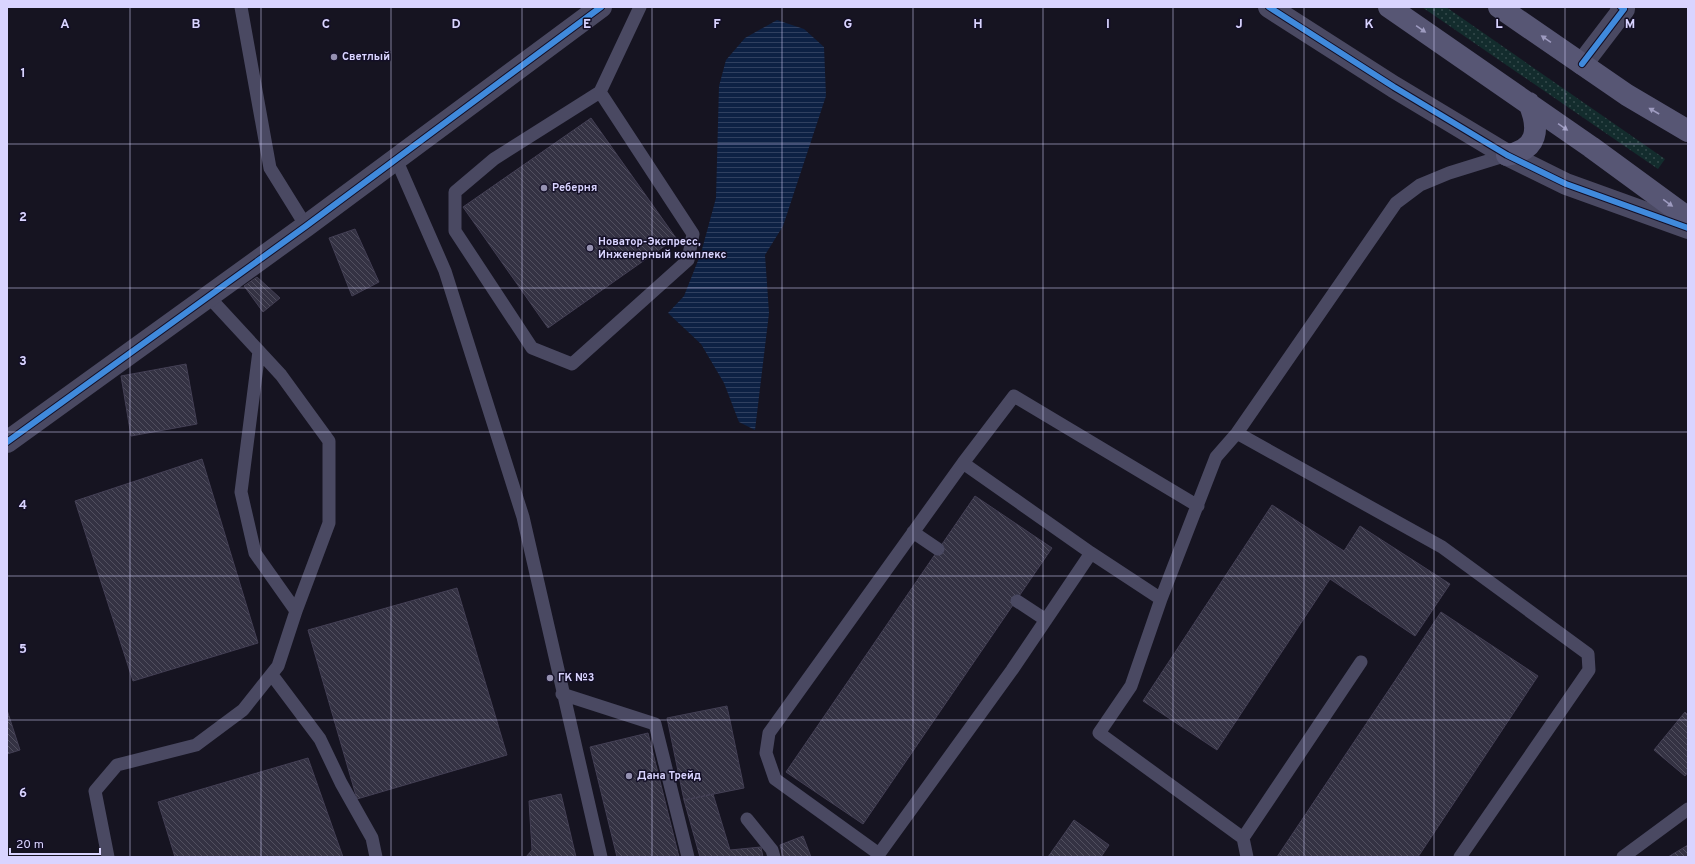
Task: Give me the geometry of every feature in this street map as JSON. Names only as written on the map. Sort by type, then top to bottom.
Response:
[{"type":"main road","points":[[1389,7],[1529,103],[1688,218]]},
{"type":"main road","points":[[1499,7],[1627,95],[1688,131]]},
{"type":"main road","points":[[1507,155],[1518,154],[1532,143],[1536,130],[1535,118],[1529,103]]},
{"type":"street","points":[[7,442],[306,226],[601,7]]},
{"type":"street","points":[[1269,7],[1394,87],[1507,155],[1566,184],[1688,228]]},
{"type":"street","points":[[1582,64],[1623,8]]},
{"type":"lane","points":[[241,7],[270,168],[306,226]]},
{"type":"lane","points":[[600,92],[693,234],[688,260],[572,364],[532,348],[455,231],[455,192],[494,159],[600,92],[640,7]]},
{"type":"lane","points":[[1247,857],[1243,838],[1099,733],[1131,686],[1161,599],[1216,457],[1237,433],[1396,203],[1420,185],[1448,173],[1507,155]]},
{"type":"lane","points":[[396,159],[445,271],[523,517],[562,694],[601,857]]},
{"type":"lane","points":[[108,857],[94,791],[117,765],[196,745],[243,710],[278,666],[296,611],[329,523],[329,441],[281,375],[208,296]]},
{"type":"lane","points":[[259,351],[241,492],[255,553],[296,611]]},
{"type":"lane","points":[[1091,553],[1046,620],[879,854],[775,779],[766,752],[769,733],[963,463],[1014,396],[1198,506]]},
{"type":"lane","points":[[1237,433],[1442,547],[1588,654],[1589,670],[1460,857]]},
{"type":"lane","points":[[963,463],[1091,553],[1161,599]]},
{"type":"lane","points":[[914,532],[938,549]]},
{"type":"lane","points":[[1017,600],[1046,620]]},
{"type":"lane","points":[[1243,838],[1361,662]]},
{"type":"lane","points":[[272,674],[320,739],[341,783],[372,838],[376,857]]},
{"type":"lane","points":[[562,694],[654,724],[688,857]]},
{"type":"lane","points":[[1623,857],[1688,809]]},
{"type":"lane","points":[[747,819],[772,850],[774,857]]},
{"type":"green space","points":[[1422,7],[1446,7],[1665,159],[1658,169]]},
{"type":"water","points":[[777,20],[804,29],[824,47],[826,96],[783,226],[765,255],[769,313],[755,430],[739,422],[724,383],[701,344],[668,313],[684,296],[701,253],[716,198],[719,86],[726,60],[745,38]]},
{"type":"building","points":[[591,118],[676,238],[548,328],[463,207]]},
{"type":"building","points":[[355,229],[379,282],[352,296],[329,238]]},
{"type":"building","points":[[257,277],[280,298],[263,312],[244,286]]},
{"type":"building","points":[[186,364],[197,424],[131,436],[121,376]]},
{"type":"building","points":[[202,459],[258,643],[133,681],[75,501]]},
{"type":"building","points":[[975,496],[1052,548],[863,824],[786,772]]},
{"type":"building","points":[[1272,505],[1344,551],[1360,526],[1450,584],[1415,636],[1330,579],[1217,750],[1143,701]]},
{"type":"building","points":[[457,588],[507,755],[357,799],[308,630]]},
{"type":"building","points":[[1441,612],[1538,676],[1418,857],[1277,857]]},
{"type":"building","points":[[727,706],[744,788],[684,800],[667,718]]},
{"type":"building","points":[[7,710],[20,750],[7,754]]},
{"type":"building","points":[[1685,712],[1688,715],[1688,772],[1685,776],[1654,750]]},
{"type":"building","points":[[648,733],[679,857],[617,857],[590,747]]},
{"type":"building","points":[[308,758],[343,857],[175,857],[158,802]]},
{"type":"building","points":[[561,794],[576,857],[526,857],[532,850],[529,801]]},
{"type":"building","points":[[713,794],[730,850],[761,847],[763,857],[700,857],[684,800]]},
{"type":"building","points":[[1074,820],[1109,845],[1101,857],[1048,857]]},
{"type":"building","points":[[803,836],[811,857],[783,857],[780,845]]},
{"type":"building","points":[[1688,845],[1688,857],[1668,857]]},
{"type":"cycle path","points":[[7,442],[306,226],[601,7]]},
{"type":"cycle path","points":[[1269,7],[1394,87],[1507,155],[1566,184],[1688,228]]},
{"type":"cycle path","points":[[1582,64],[1624,9],[1621,7]]},
{"type":"place","name":"Светлый","points":[[334,57]]},
{"type":"place","name":"Реберня","points":[[544,188]]},
{"type":"place","name":"Новатор-Экспресс, Инженерный комплекс","points":[[590,248]]},
{"type":"place","name":"ГК №3","points":[[550,678]]},
{"type":"place","name":"Дана Трейд","points":[[629,776]]}]
